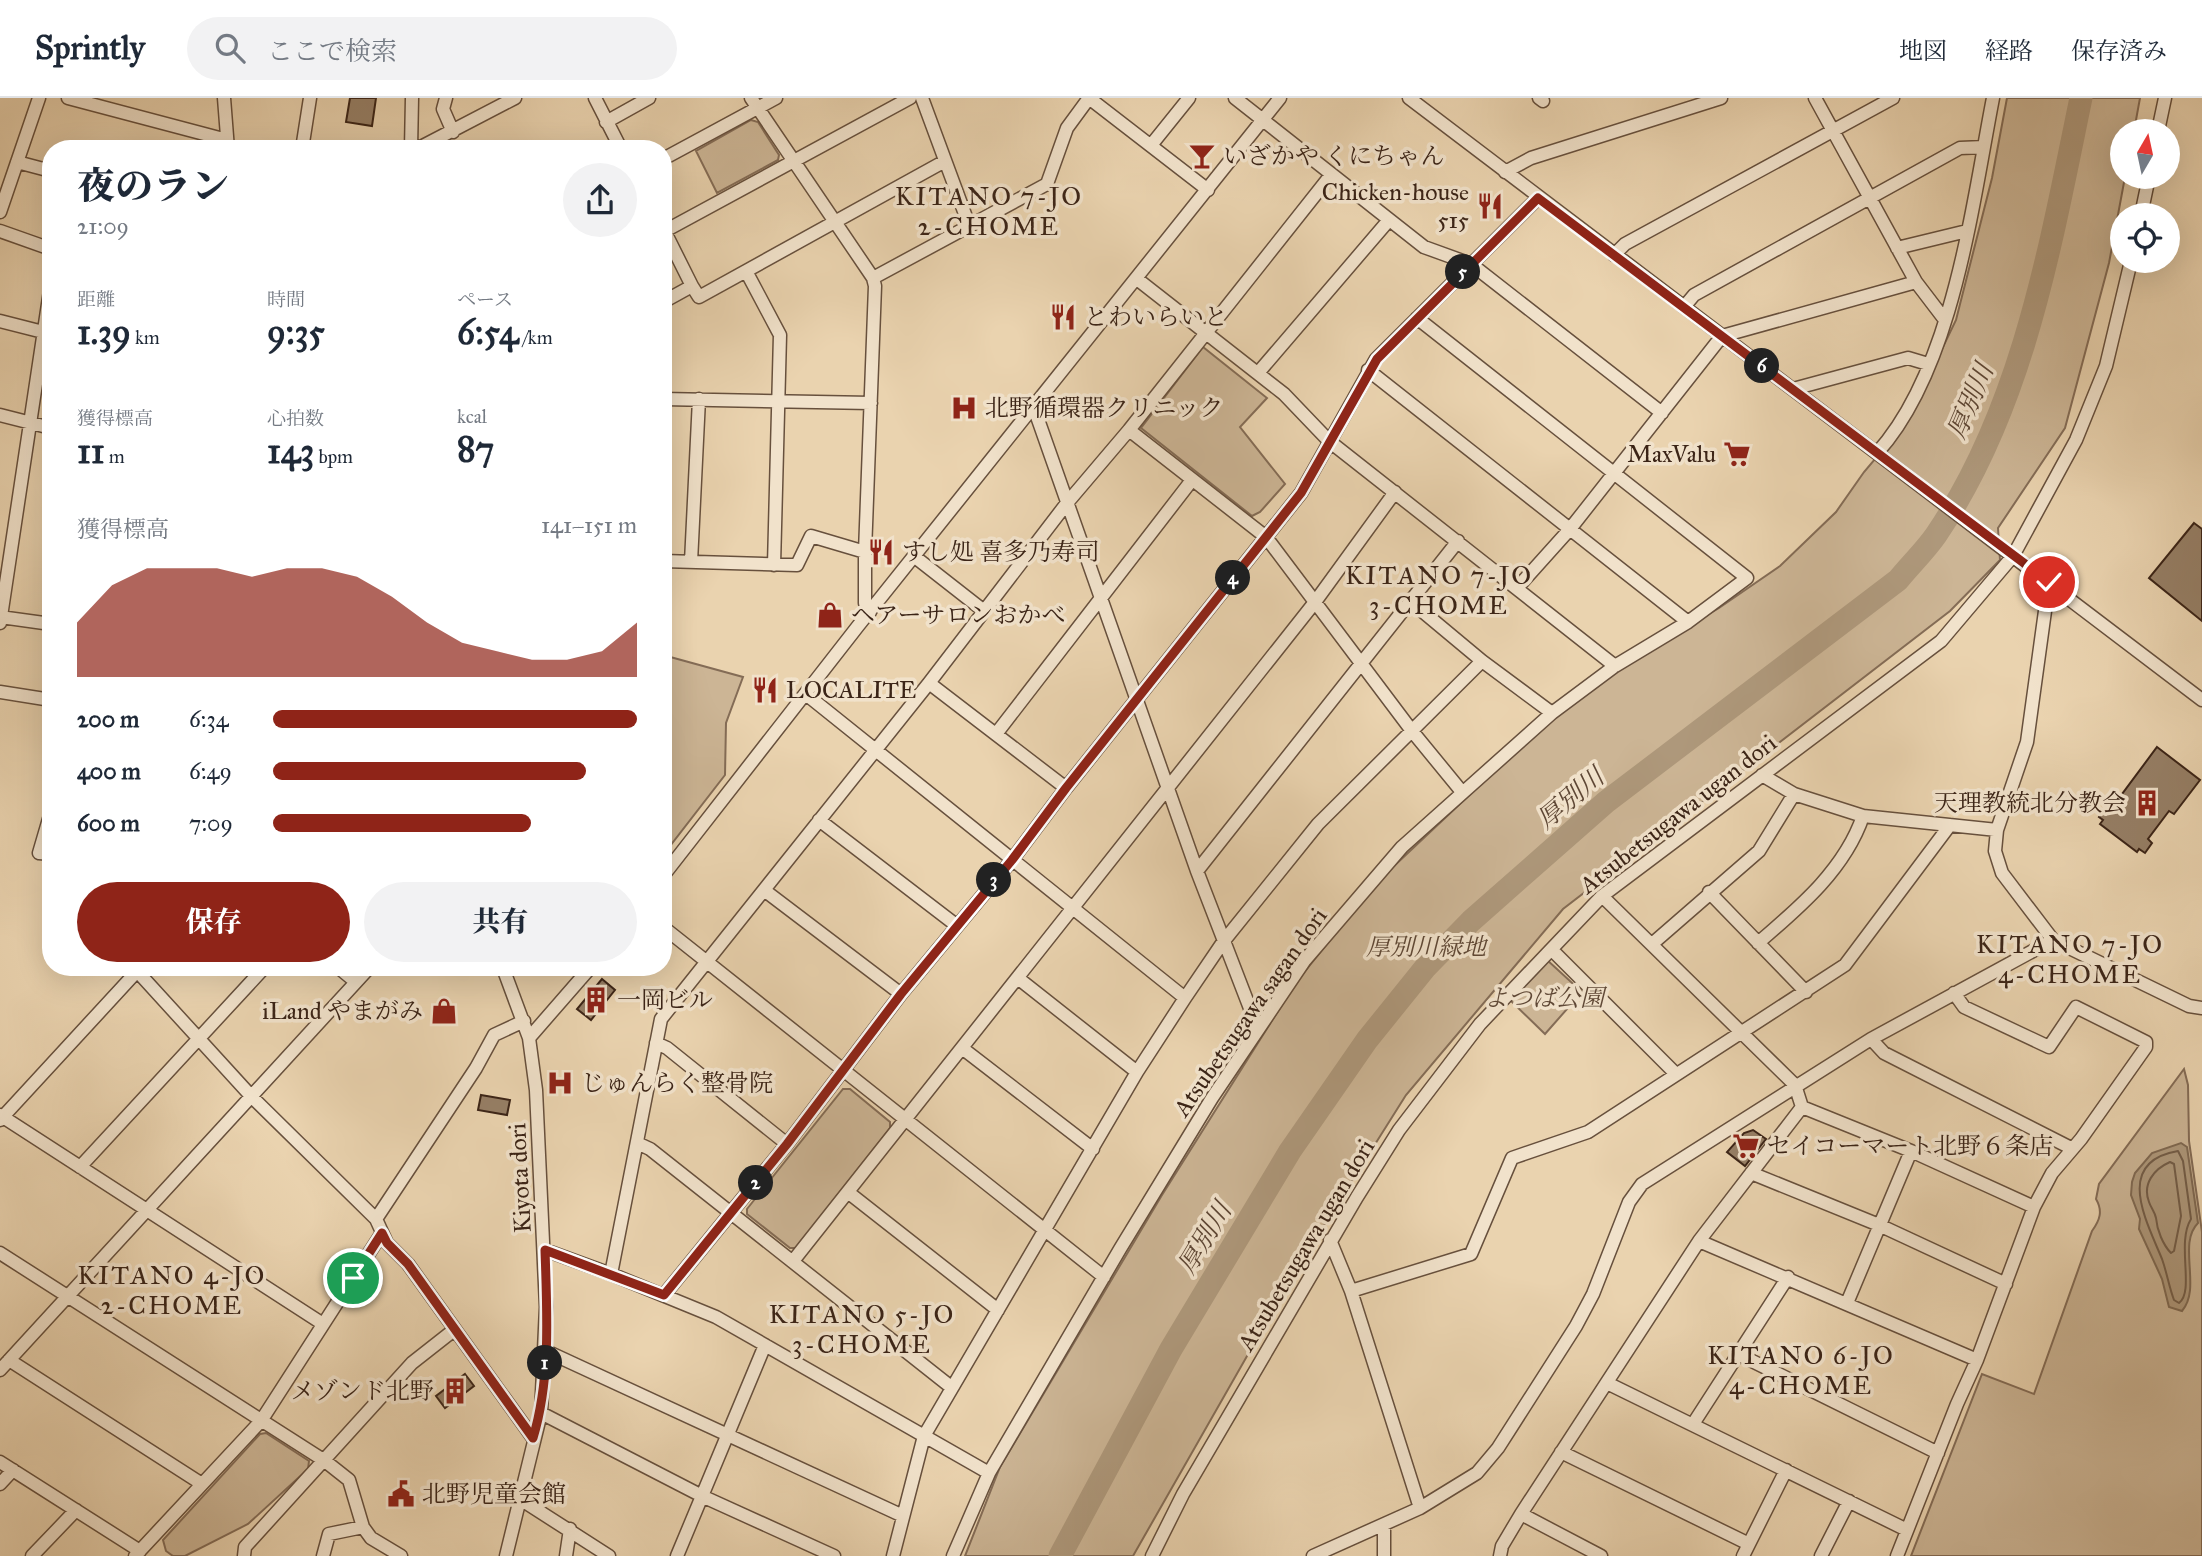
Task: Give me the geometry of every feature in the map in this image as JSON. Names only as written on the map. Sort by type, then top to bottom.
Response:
[{"type":"street","points":[[0,212],[39,98]]},
{"type":"street","points":[[68,98],[214,140]]},
{"type":"street","points":[[224,98],[228,140]]},
{"type":"street","points":[[303,140],[310,98]]},
{"type":"street","points":[[411,140],[412,98]]},
{"type":"street","points":[[446,98],[443,109],[453,131]]},
{"type":"street","points":[[435,140],[515,98]]},
{"type":"street","points":[[594,98],[616,140]]},
{"type":"street","points":[[606,122],[649,98]]},
{"type":"street","points":[[672,154],[755,103],[776,98]]},
{"type":"street","points":[[672,227],[910,98]]},
{"type":"street","points":[[922,98],[969,225]]},
{"type":"street","points":[[873,278],[1047,184],[1068,128],[1089,98],[1152,144],[1208,190]]},
{"type":"street","points":[[1152,144],[1189,98]]},
{"type":"street","points":[[1235,98],[1424,247],[1471,264],[1662,412]]},
{"type":"street","points":[[672,865],[1280,98]]},
{"type":"street","points":[[1409,98],[2202,700]]},
{"type":"street","points":[[1505,172],[1531,158],[1721,98]]},
{"type":"street","points":[[1815,98],[1916,282],[1945,320]]},
{"type":"street","points":[[1614,255],[1625,244],[1893,98]]},
{"type":"street","points":[[1877,453],[1908,408],[1945,320],[1967,231],[1993,98]]},
{"type":"street","points":[[2161,119],[2165,98]]},
{"type":"street","points":[[755,103],[873,278],[875,286],[864,603],[870,612]]},
{"type":"street","points":[[1684,307],[1694,295],[1959,148],[1984,147]]},
{"type":"street","points":[[17,162],[42,169]]},
{"type":"street","points":[[672,247],[699,298],[945,162]]},
{"type":"street","points":[[611,1274],[661,1019],[929,683],[1067,503],[1331,175]]},
{"type":"street","points":[[664,1295],[732,1214],[901,994],[1012,860],[1136,699],[1301,493],[1368,370],[1538,198]]},
{"type":"street","points":[[1258,373],[1389,220]]},
{"type":"street","points":[[0,231],[42,246]]},
{"type":"street","points":[[1897,248],[1967,231]]},
{"type":"street","points":[[746,271],[780,335],[774,565]]},
{"type":"street","name":"Atsubetsugawa ugan dori","points":[[1152,1556],[1183,1494],[1330,1240],[1405,1122],[1480,1024],[1602,896],[1941,641],[2013,556],[2077,440],[2106,366],[2128,273]]},
{"type":"street","points":[[1137,279],[1207,331],[1284,394],[1329,441],[1615,666]]},
{"type":"street","points":[[1517,588],[1570,530],[1722,336],[1916,282]]},
{"type":"street","points":[[672,297],[692,286]]},
{"type":"street","points":[[1417,318],[1614,474]]},
{"type":"street","points":[[0,321],[42,332]]},
{"type":"street","points":[[1793,389],[1908,358],[1928,364]]},
{"type":"street","points":[[0,622],[42,359]]},
{"type":"street","points":[[1368,370],[1688,622]]},
{"type":"street","points":[[672,399],[871,403]]},
{"type":"street","points":[[691,562],[699,399]]},
{"type":"street","points":[[1034,408],[1197,870],[1258,1029]]},
{"type":"street","points":[[0,415],[42,425]]},
{"type":"street","points":[[1129,429],[1266,537],[1412,731],[1462,792]]},
{"type":"street","name":"Atsubetsugawa sagan dori","points":[[953,1556],[989,1472],[1104,1277],[1212,1098],[1305,960],[1402,847],[1552,713],[1615,666],[1688,622],[1747,578],[1614,474]]},
{"type":"street","points":[[996,733],[1192,480]]},
{"type":"street","points":[[793,1262],[1315,603],[1395,492]]},
{"type":"street","points":[[672,561],[797,565],[811,536],[865,552]]},
{"type":"street","points":[[1197,870],[1458,541]]},
{"type":"street","points":[[915,557],[984,611]]},
{"type":"street","points":[[2049,582],[2027,742],[1997,830],[1995,851],[2002,873],[2053,940],[2189,1006],[2202,1008]]},
{"type":"street","points":[[1410,601],[1482,661],[1552,713]]},
{"type":"street","points":[[0,617],[42,623]]},
{"type":"street","points":[[893,1556],[924,1436],[1137,1072],[1185,998],[1223,942],[1318,824],[1482,661]]},
{"type":"street","points":[[929,683],[1066,788]]},
{"type":"street","points":[[0,692],[42,699]]},
{"type":"street","points":[[807,695],[1185,998]]},
{"type":"street","points":[[1762,775],[1794,794],[1863,816],[1997,830]]},
{"type":"street","points":[[1652,944],[1759,851],[1794,794]]},
{"type":"street","points":[[1758,943],[1812,897],[1856,837],[1863,816]]},
{"type":"street","points":[[820,820],[956,925]]},
{"type":"street","points":[[1350,1291],[1471,1254],[1511,1158],[1588,1132],[1845,965],[1950,825]]},
{"type":"street","points":[[764,890],[901,994]]},
{"type":"street","points":[[1709,892],[1805,992]]},
{"type":"street","points":[[1602,896],[1795,1085],[1802,1107]]},
{"type":"street","points":[[672,934],[1104,1277]]},
{"type":"street","points":[[1313,1556],[1420,1508],[1477,1473],[1498,1448],[1576,1326],[1593,1294],[1629,1202],[1642,1184],[1871,1039],[2053,940]]},
{"type":"street","points":[[1552,950],[1676,1074]]},
{"type":"street","points":[[132,976],[1,1117],[323,1324]]},
{"type":"street","points":[[144,976],[251,1096],[376,1219],[387,1243],[408,1264],[533,1438]]},
{"type":"street","points":[[80,1167],[257,976]]},
{"type":"street","points":[[349,976],[356,982]]},
{"type":"street","points":[[202,1484],[5,1365],[362,976]]},
{"type":"street","name":"Kiyota dori","points":[[506,976],[529,1038],[536,1090],[545,1250],[546,1351],[541,1413],[506,1556]]},
{"type":"street","points":[[529,1038],[583,976]]},
{"type":"street","points":[[1019,979],[1137,1072]]},
{"type":"street","points":[[1897,1556],[1977,1360],[2034,1207],[2052,1173],[2081,1139],[2147,1042],[2076,1007],[2049,1047],[1964,1007],[1954,993]]},
{"type":"street","points":[[376,1219],[476,1068],[494,1035],[524,1021]]},
{"type":"street","points":[[1871,1039],[1884,1053],[2071,1148]]},
{"type":"street","points":[[656,1043],[667,1048],[787,1144]]},
{"type":"street","points":[[962,1048],[1093,1149]]},
{"type":"street","points":[[1802,1107],[1911,1151],[2034,1207]]},
{"type":"street","points":[[1500,1556],[1502,1546],[1521,1514],[1699,1241],[1802,1107]]},
{"type":"street","points":[[637,1143],[650,1149],[951,1387]]},
{"type":"street","points":[[1847,1303],[1911,1151]]},
{"type":"street","points":[[1751,1173],[1879,1225],[2006,1284]]},
{"type":"street","points":[[849,1193],[998,1310]]},
{"type":"street","points":[[0,1462],[137,1553],[261,1421],[382,1233]]},
{"type":"street","points":[[1330,1240],[1350,1291],[1420,1508]]},
{"type":"street","points":[[1699,1241],[1977,1360]]},
{"type":"street","points":[[545,1250],[716,1317],[989,1472]]},
{"type":"street","points":[[0,1254],[326,1461],[349,1480],[363,1527],[371,1538],[401,1556]]},
{"type":"street","points":[[1693,1424],[1788,1277]]},
{"type":"street","points":[[244,1556],[245,1547],[326,1461],[412,1363],[454,1330]]},
{"type":"street","points":[[677,1556],[704,1497],[765,1345]]},
{"type":"street","points":[[546,1351],[904,1516]]},
{"type":"street","points":[[1738,1354],[1938,1453]]},
{"type":"street","points":[[1607,1383],[1907,1530]]},
{"type":"street","points":[[541,1413],[704,1497],[834,1556]]},
{"type":"street","points":[[1561,1452],[1746,1550],[1786,1470]]},
{"type":"street","points":[[0,1484],[13,1470]]},
{"type":"street","points":[[520,1499],[608,1556]]},
{"type":"street","points":[[1821,1556],[1849,1501]]},
{"type":"street","points":[[32,1556],[76,1510]]},
{"type":"street","points":[[1521,1514],[1601,1556]]},
{"type":"street","points":[[1384,1525],[1384,1556]]},
{"type":"street","points":[[323,1556],[329,1534],[363,1527]]},
{"type":"street","points":[[566,1556],[570,1530]]},
{"type":"green space","name":"厚別川緑地","points":[[2007,98],[2140,98],[2136,119],[2110,119],[2110,189],[2123,189],[2120,203],[2110,203],[2109,263],[2065,428],[1998,528],[2000,560],[1950,611],[1563,909],[1406,1095],[1299,1265],[1133,1556],[965,1556],[1000,1467],[1162,1195],[1297,981],[1376,883],[1548,721],[1629,662],[1719,608],[1780,566],[1836,512],[1864,472],[1908,420],[1956,320],[1992,178]]},
{"type":"green space","points":[[751,120],[758,122],[779,155],[778,160],[717,193],[696,151]]},
{"type":"green space","points":[[1203,347],[1267,398],[1240,427],[1285,484],[1260,512],[1252,516],[1141,428]]},
{"type":"green space","points":[[672,657],[743,677],[726,723],[725,775],[672,843]]},
{"type":"green space","name":"よつば公園","points":[[1546,959],[1582,992],[1545,1034],[1509,999]]},
{"type":"green space","points":[[2184,1069],[2188,1085],[2189,1141],[2202,1232],[2202,1556],[1911,1556],[1982,1374],[2034,1394],[2092,1231],[2099,1219],[2100,1211],[2096,1199],[2099,1184]]},
{"type":"green space","points":[[843,1089],[850,1089],[890,1122],[890,1128],[796,1248],[790,1248],[747,1214],[747,1209]]},
{"type":"green space","points":[[266,1433],[309,1461],[308,1469],[248,1524],[185,1556],[173,1556],[166,1551],[163,1540],[260,1434]]},
{"type":"water","points":[[2181,1143],[2187,1147],[2198,1223],[2189,1242],[2190,1290],[2182,1311],[2169,1307],[2162,1279],[2139,1229],[2140,1219],[2131,1195],[2135,1173],[2152,1153]]},
{"type":"building","points":[[350,98],[376,98],[372,126],[346,122]]},
{"type":"building","points":[[2194,523],[2202,529],[2202,621],[2149,578]]},
{"type":"building","name":"天理教統北分教会","points":[[2157,747],[2200,780],[2174,814],[2169,811],[2148,839],[2152,843],[2145,853],[2139,849],[2137,852],[2100,824],[2103,820],[2099,817],[2115,795],[2119,798]]},
{"type":"building","name":"一岡ビル","points":[[602,979],[615,990],[591,1020],[577,1009]]},
{"type":"building","points":[[481,1095],[510,1100],[507,1115],[478,1110]]},
{"type":"building","name":"セイコーマート北野６条店","points":[[1753,1130],[1766,1139],[1745,1166],[1727,1152],[1744,1133]]},
{"type":"building","name":"メゾンド北野","points":[[465,1374],[474,1386],[445,1408],[436,1396]]},
{"type":"waterway","name":"厚別川","points":[[1060,1556],[1171,1349],[1290,1151],[1367,1040],[1425,968],[1471,921],[1606,802],[1898,580],[1936,535],[1966,486],[1991,434],[2012,380],[2058,211],[2081,98]]},
{"type":"place","name":"いざかや くにちゃん","points":[[1202,156]]},
{"type":"place","name":"Chicken-house 515","points":[[1490,206]]},
{"type":"place","name":"とわいらいと","points":[[1063,317]]},
{"type":"place","name":"北野循環器クリニック","points":[[964,408]]},
{"type":"place","name":"MaxValu","points":[[1737,454]]},
{"type":"place","name":"すし処 喜多乃寿司","points":[[881,552]]},
{"type":"place","name":"ヘアーサロンおかべ","points":[[830,615]]},
{"type":"place","name":"LOCALITE","points":[[765,690]]},
{"type":"place","name":"天理教統北分教会","points":[[2147,803]]},
{"type":"place","name":"一岡ビル","points":[[596,1000]]},
{"type":"place","name":"iLand やまがみ","points":[[444,1011]]},
{"type":"place","name":"じゅんらく整骨院","points":[[560,1083]]},
{"type":"place","name":"セイコーマート北野６条店","points":[[1746,1146]]},
{"type":"place","name":"メゾンド北野","points":[[455,1391]]},
{"type":"place","name":"北野児童会館","points":[[401,1494]]},
{"type":"district","name":"KITANO 7-JO 2-CHOME","points":[[989,211]]},
{"type":"district","name":"KITANO 7-JO 3-CHOME","points":[[1439,590]]},
{"type":"district","name":"KITANO 7-JO 4-CHOME","points":[[2070,959]]},
{"type":"district","name":"KITANO 4-JO 2-CHOME","points":[[172,1290]]},
{"type":"district","name":"KITANO 5-JO 3-CHOME","points":[[862,1329]]},
{"type":"district","name":"KITANO 6-JO 4-CHOME","points":[[1801,1370]]},
{"type":"route","points":[[353,1278],[382,1233],[387,1243],[408,1264],[533,1438],[541,1413],[544,1384],[547,1307],[545,1250],[664,1295],[732,1214],[901,994],[1012,860],[1066,788],[1301,493],[1368,370],[1538,198],[2049,582]]}]
